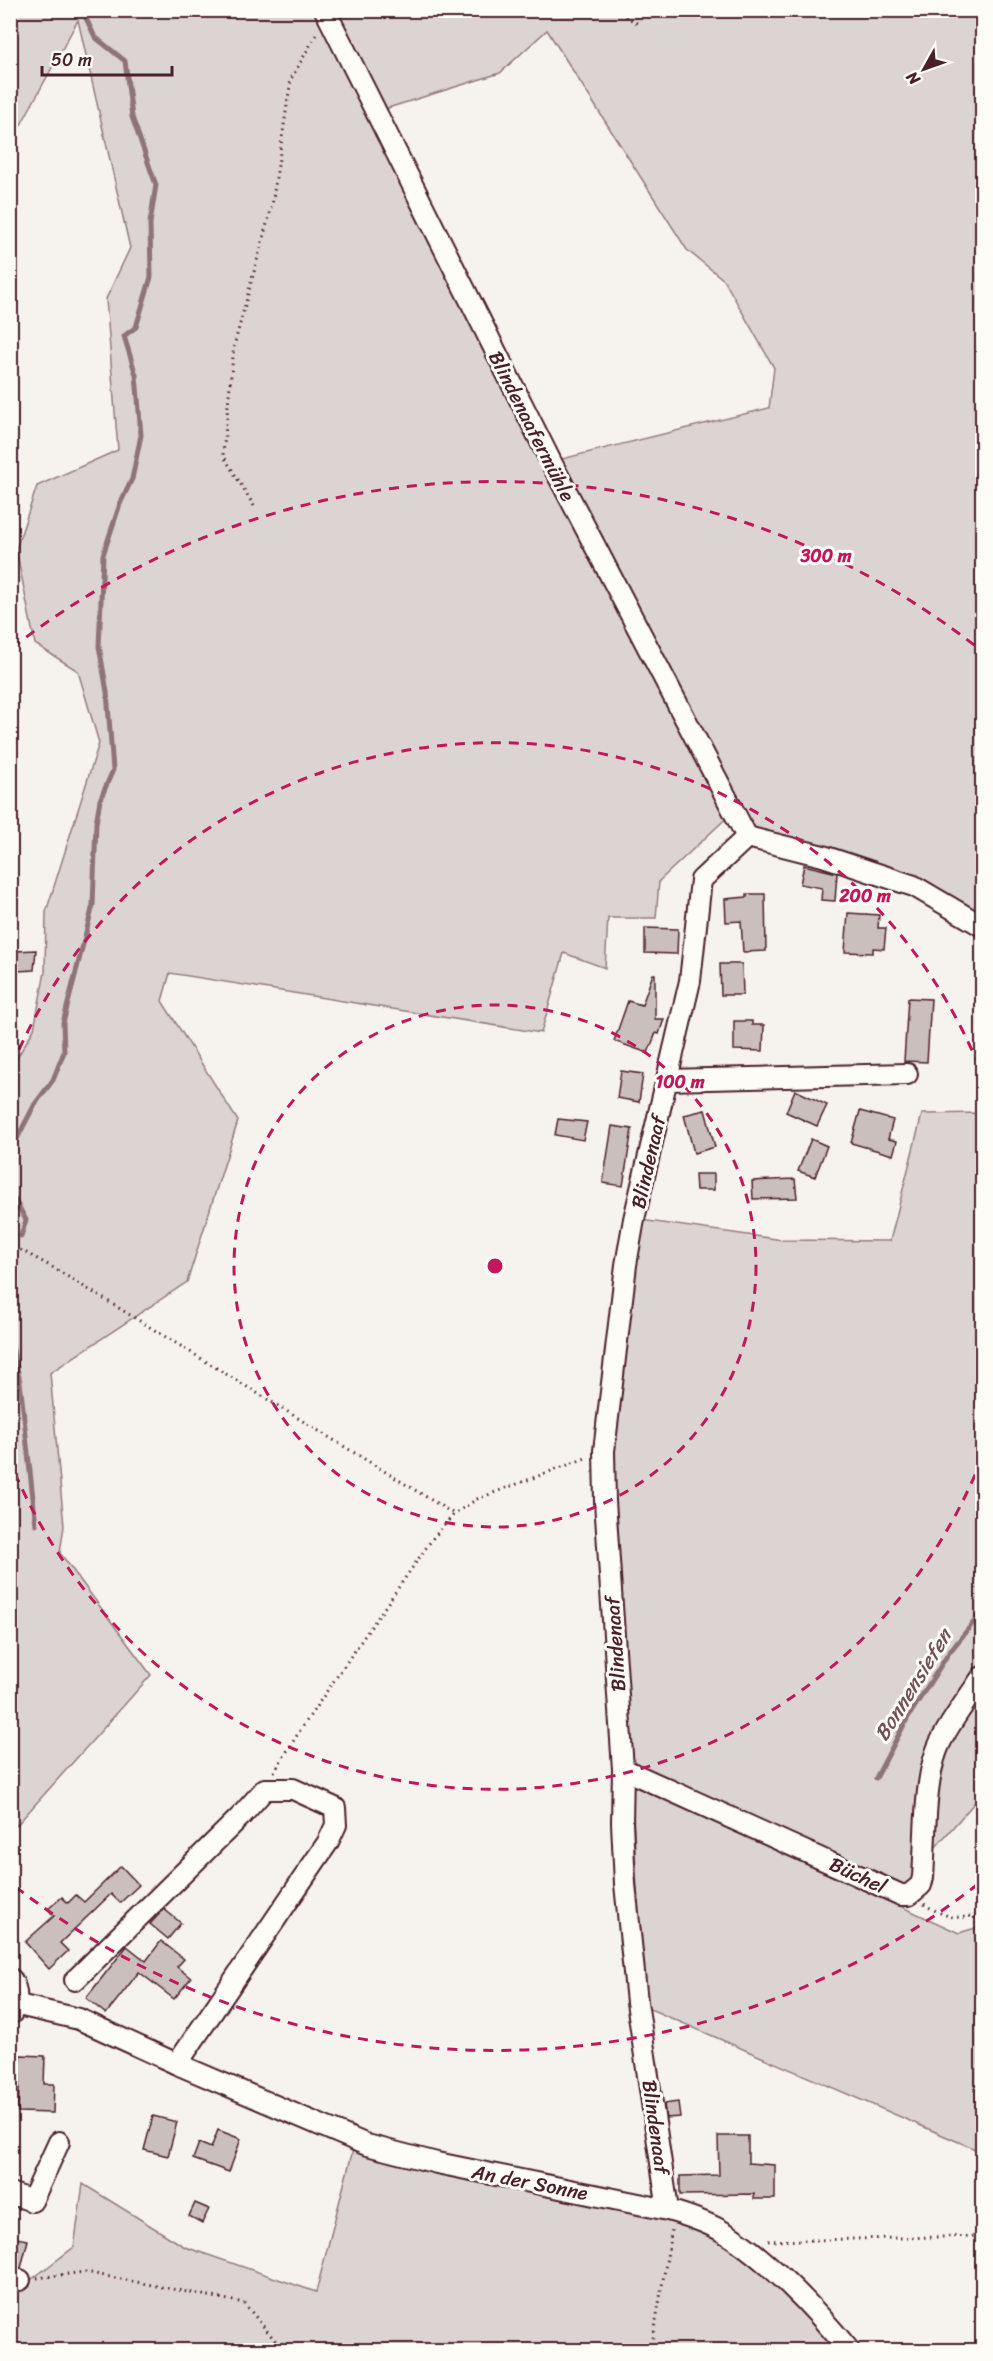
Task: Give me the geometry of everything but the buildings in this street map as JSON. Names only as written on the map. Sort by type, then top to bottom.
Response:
[{"type":"street","name":"Blindenaafermühle","points":[[326,13],[540,441],[747,837]]},
{"type":"street","points":[[747,837],[823,856],[914,886],[982,926]]},
{"type":"street","name":"Blindenaaf","points":[[671,2211],[637,2002],[625,1884],[622,1823],[623,1769],[605,1501],[604,1451],[626,1265],[634,1219],[690,981],[701,880],[747,837]]},
{"type":"street","points":[[668,1080],[907,1074]]},
{"type":"street","name":"Büchel","points":[[623,1769],[901,1895],[909,1896],[921,1885],[923,1877],[926,1810],[940,1741],[982,1677]]},
{"type":"street","points":[[75,1980],[241,1816],[265,1789],[293,1789],[334,1808],[336,1825],[328,1842],[177,2064]]},
{"type":"street","name":"An der Sonne","points":[[12,1999],[78,2019],[367,2145],[437,2163],[671,2211],[719,2229],[738,2241],[791,2287],[849,2350]]},
{"type":"street","points":[[10,2193],[32,2201],[59,2142]]},
{"type":"path","points":[[615,10],[640,25]]},
{"type":"path","points":[[254,506],[223,455],[234,346],[272,205],[291,79],[326,13]]},
{"type":"path","points":[[10,1244],[52,1267],[454,1514]]},
{"type":"path","points":[[275,1789],[274,1770],[278,1762],[433,1538],[454,1514],[477,1499],[604,1451]]},
{"type":"path","points":[[909,1896],[939,1914],[957,1919],[982,1912]]},
{"type":"path","points":[[973,1916],[982,1940]]},
{"type":"path","points":[[651,2350],[671,2211]]},
{"type":"path","points":[[738,2241],[982,2236]]},
{"type":"path","points":[[15,2279],[85,2272],[244,2303],[283,2350]]},
{"type":"shaded area","points":[[11,11],[982,11],[982,926],[914,886],[747,837],[733,812],[659,881],[656,918],[608,918],[605,968],[564,953],[541,1033],[170,973],[162,1001],[238,1121],[187,1282],[50,1373],[64,1526],[60,1553],[151,1675],[16,1826],[10,1814],[11,1068],[34,1029],[45,972],[46,912],[99,743],[78,671],[35,644],[16,549],[37,486],[118,450],[106,299],[130,248],[78,20],[11,143]],"holes":[[[547,30],[687,250],[724,280],[774,368],[769,408],[550,462],[375,112],[500,73]]]},
{"type":"shaded area","points":[[982,1113],[982,1794],[934,1849],[917,1853],[915,1881],[902,1889],[631,1765],[605,1501],[634,1219],[783,1240],[890,1241],[922,1114]]},
{"type":"shaded area","points":[[631,1774],[804,1862],[959,1933],[982,1926],[982,2152],[643,2006]]},
{"type":"shaded area","points":[[355,2142],[719,2229],[849,2350],[11,2350],[10,2270],[32,2279],[74,2247],[83,2184],[185,2247],[316,2292]]},
{"type":"waterway","points":[[10,1152],[35,1104],[53,1080],[64,1052],[63,1023],[93,905],[96,823],[100,800],[113,770],[107,692],[99,646],[103,555],[120,504],[132,479],[141,435],[136,375],[124,336],[136,327],[151,277],[150,223],[156,185],[132,117],[125,61],[95,37],[82,10]]},
{"type":"waterway","points":[[10,1191],[26,1220],[21,1236]]},
{"type":"waterway","points":[[10,1263],[15,1253]]},
{"type":"waterway","points":[[10,1336],[20,1382],[36,1525]]},
{"type":"waterway","name":"Bonnensiefen","points":[[876,1778],[907,1719],[948,1654],[982,1612]]}]
